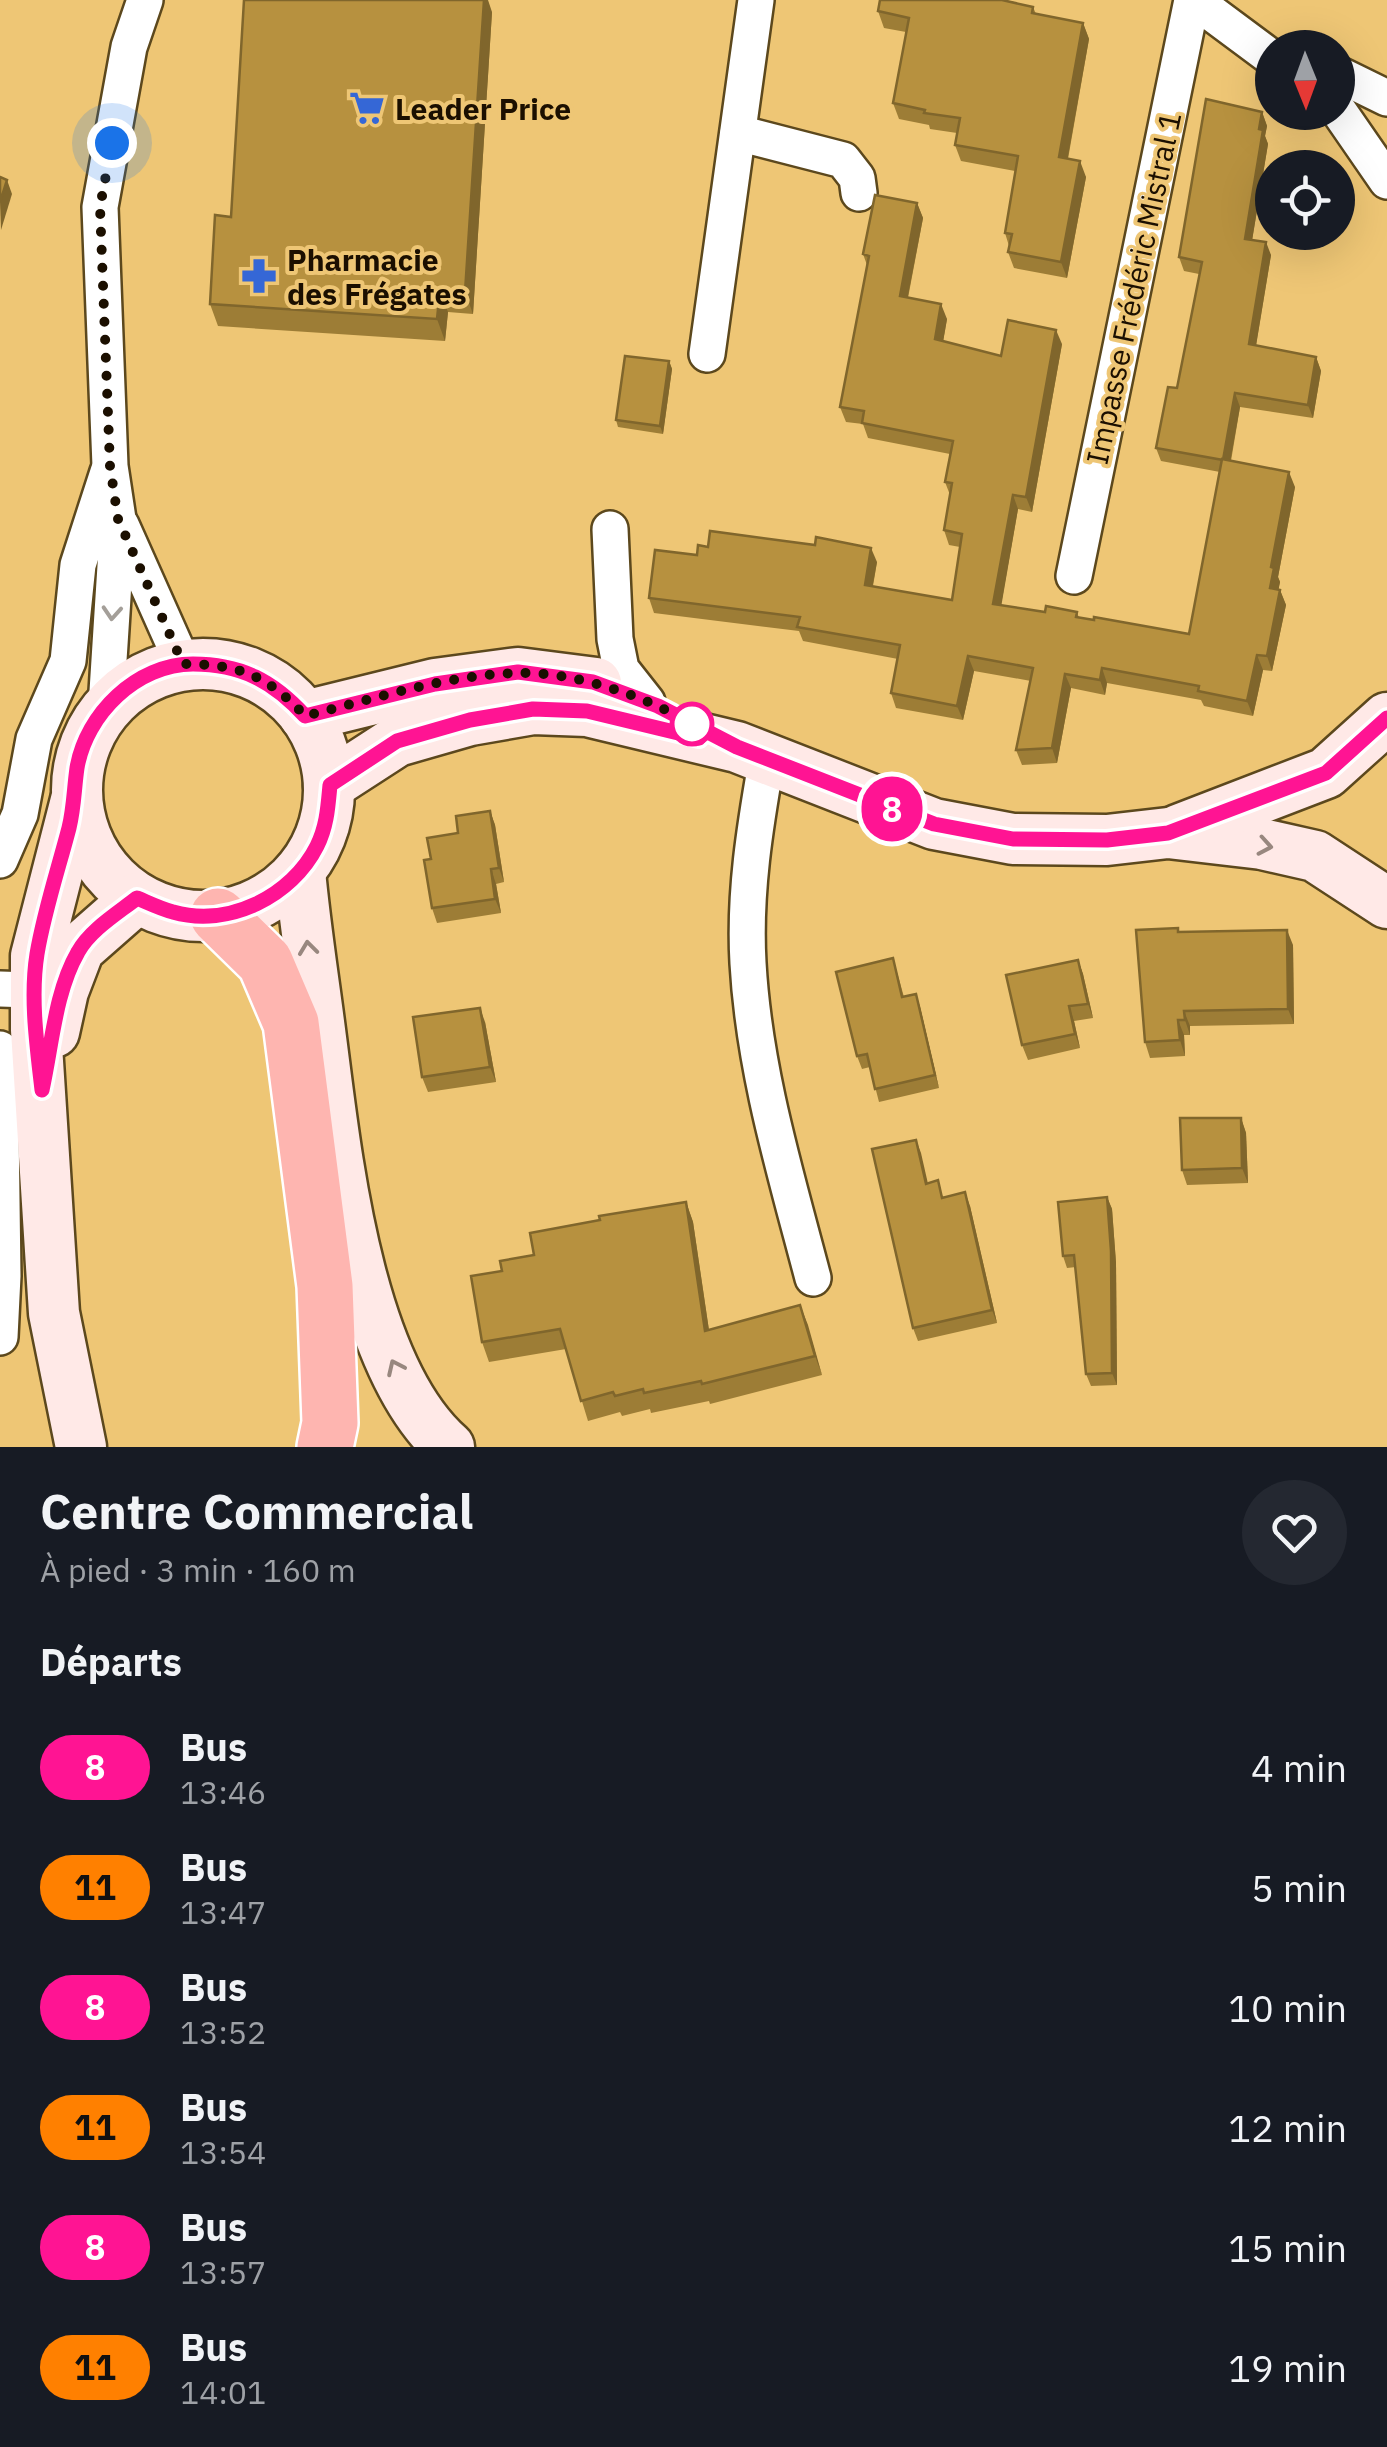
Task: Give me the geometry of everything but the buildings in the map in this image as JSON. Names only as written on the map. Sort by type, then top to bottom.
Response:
[{"type":"highway","points":[[218,916],[265,962],[291,1023],[325,1286],[330,1423],[325,1447]]},
{"type":"street","points":[[106,707],[118,519],[110,466],[100,207],[129,46],[144,0]]},
{"type":"street","points":[[708,354],[756,0]]},
{"type":"street","points":[[1200,4],[1255,33]]},
{"type":"street","points":[[1200,4],[1255,45]]},
{"type":"street","name":"Impasse Frédéric Mistral 1","points":[[1074,576],[1200,4]]},
{"type":"street","points":[[1355,82],[1387,98]]},
{"type":"street","points":[[1352,130],[1387,181]]},
{"type":"street","points":[[738,133],[843,160],[857,178],[859,194]]},
{"type":"street","points":[[0,860],[20,814],[34,739],[68,661],[78,565],[110,466]]},
{"type":"street","points":[[118,519],[183,664]]},
{"type":"street","points":[[610,529],[615,638],[621,668],[647,702]]},
{"type":"street","points":[[76,800],[86,839],[106,873],[137,898],[176,914],[218,916],[249,908],[277,893],[300,871],[317,845],[327,816],[330,785],[323,748],[305,716],[282,691],[254,674],[220,664],[183,664],[154,672],[128,687],[106,707],[88,735],[78,767],[76,800],[36,956],[33,991],[54,1313],[81,1447]]},
{"type":"street","points":[[305,716],[435,684],[518,672],[593,682],[647,702],[856,796],[950,827],[1013,839],[1107,840],[1168,833],[1262,844],[1315,856],[1387,903]]},
{"type":"street","points":[[330,785],[397,741],[470,720],[533,709],[587,711],[752,752]]},
{"type":"street","points":[[1168,833],[1326,773],[1387,718]]},
{"type":"street","points":[[752,752],[748,964],[767,1102],[813,1278]]},
{"type":"street","points":[[300,871],[338,1166],[363,1284],[404,1386],[432,1432],[449,1447]]},
{"type":"street","points":[[33,991],[137,898]]},
{"type":"street","points":[[0,1049],[0,1338]]},
{"type":"bus line","name":"8","points":[[699,738],[587,711],[533,709],[470,720],[397,741],[330,785],[327,816],[317,845],[300,871],[277,893],[249,908],[218,916],[176,914],[137,898],[100,928],[79,949],[63,991],[42,1090],[36,1030],[36,956],[76,800],[78,767],[88,735],[106,707],[128,687],[154,672],[183,664],[220,664],[254,674],[282,691],[305,716],[435,684],[518,672],[593,682],[658,706],[737,747],[856,796],[934,824],[1013,839],[1107,840],[1168,833],[1326,773],[1387,718]]},
{"type":"place","name":"Leader Price","points":[[367,108]]},
{"type":"place","name":"Pharmacie des Frégates","points":[[259,276]]},
{"type":"route","points":[[112,143],[100,207],[110,466],[118,519],[183,664],[220,664],[254,674],[282,691],[305,716],[435,684],[518,672],[593,682],[658,706],[692,724]]}]
